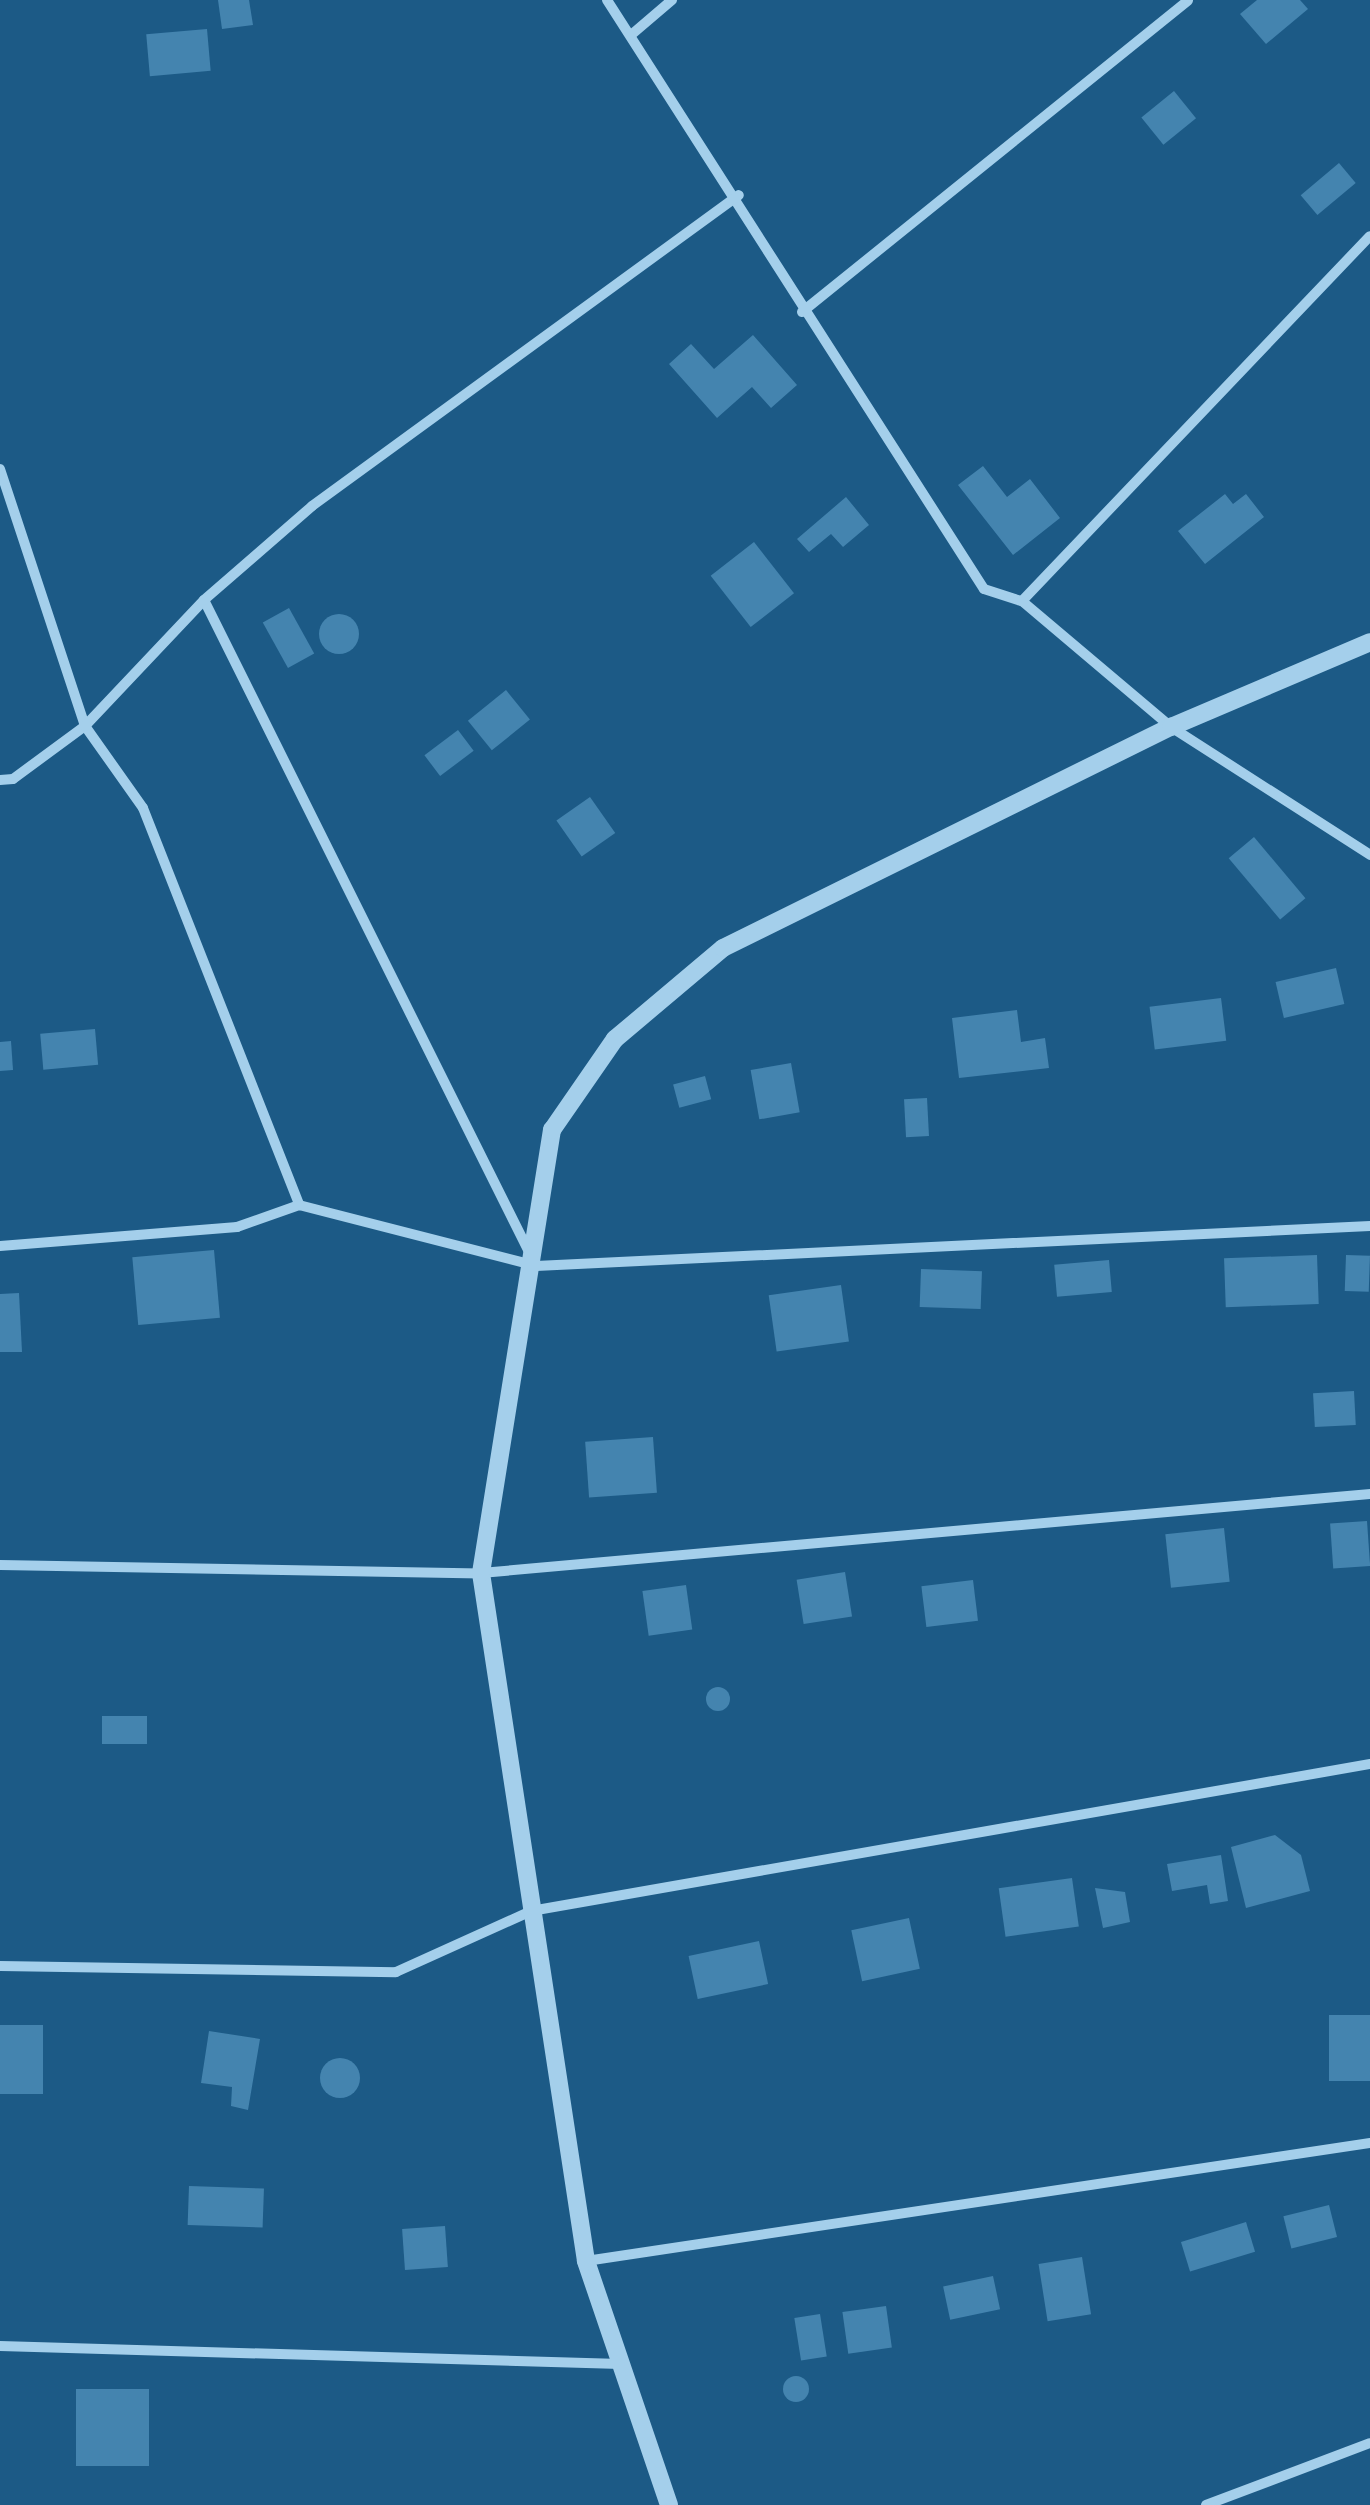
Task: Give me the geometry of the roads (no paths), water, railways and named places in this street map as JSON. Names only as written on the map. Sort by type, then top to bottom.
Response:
[{"type":"street","points":[[607,0],[739,195],[802,312],[984,589],[1022,601],[1170,727],[1370,855]]},
{"type":"street","points":[[631,36],[672,0]]},
{"type":"street","points":[[802,312],[1188,0]]},
{"type":"street","points":[[0,780],[13,779],[85,726],[204,600],[312,506],[739,195]]},
{"type":"street","points":[[1022,601],[1370,236]]},
{"type":"street","points":[[0,469],[85,726],[143,808],[299,1206]]},
{"type":"street","points":[[204,600],[536,1266]]},
{"type":"street","points":[[669,2505],[586,2261],[481,1573],[536,1266],[552,1130],[615,1039],[723,948],[1170,727],[1370,642]]},
{"type":"street","points":[[0,1246],[238,1227],[299,1206],[536,1266],[1370,1226]]},
{"type":"street","points":[[0,1565],[481,1573],[1370,1494]]},
{"type":"street","points":[[0,1966],[396,1972],[531,1911],[1370,1764]]},
{"type":"street","points":[[586,2261],[1370,2144]]},
{"type":"street","points":[[0,2346],[621,2364]]},
{"type":"street","points":[[1206,2505],[1370,2443]]}]
